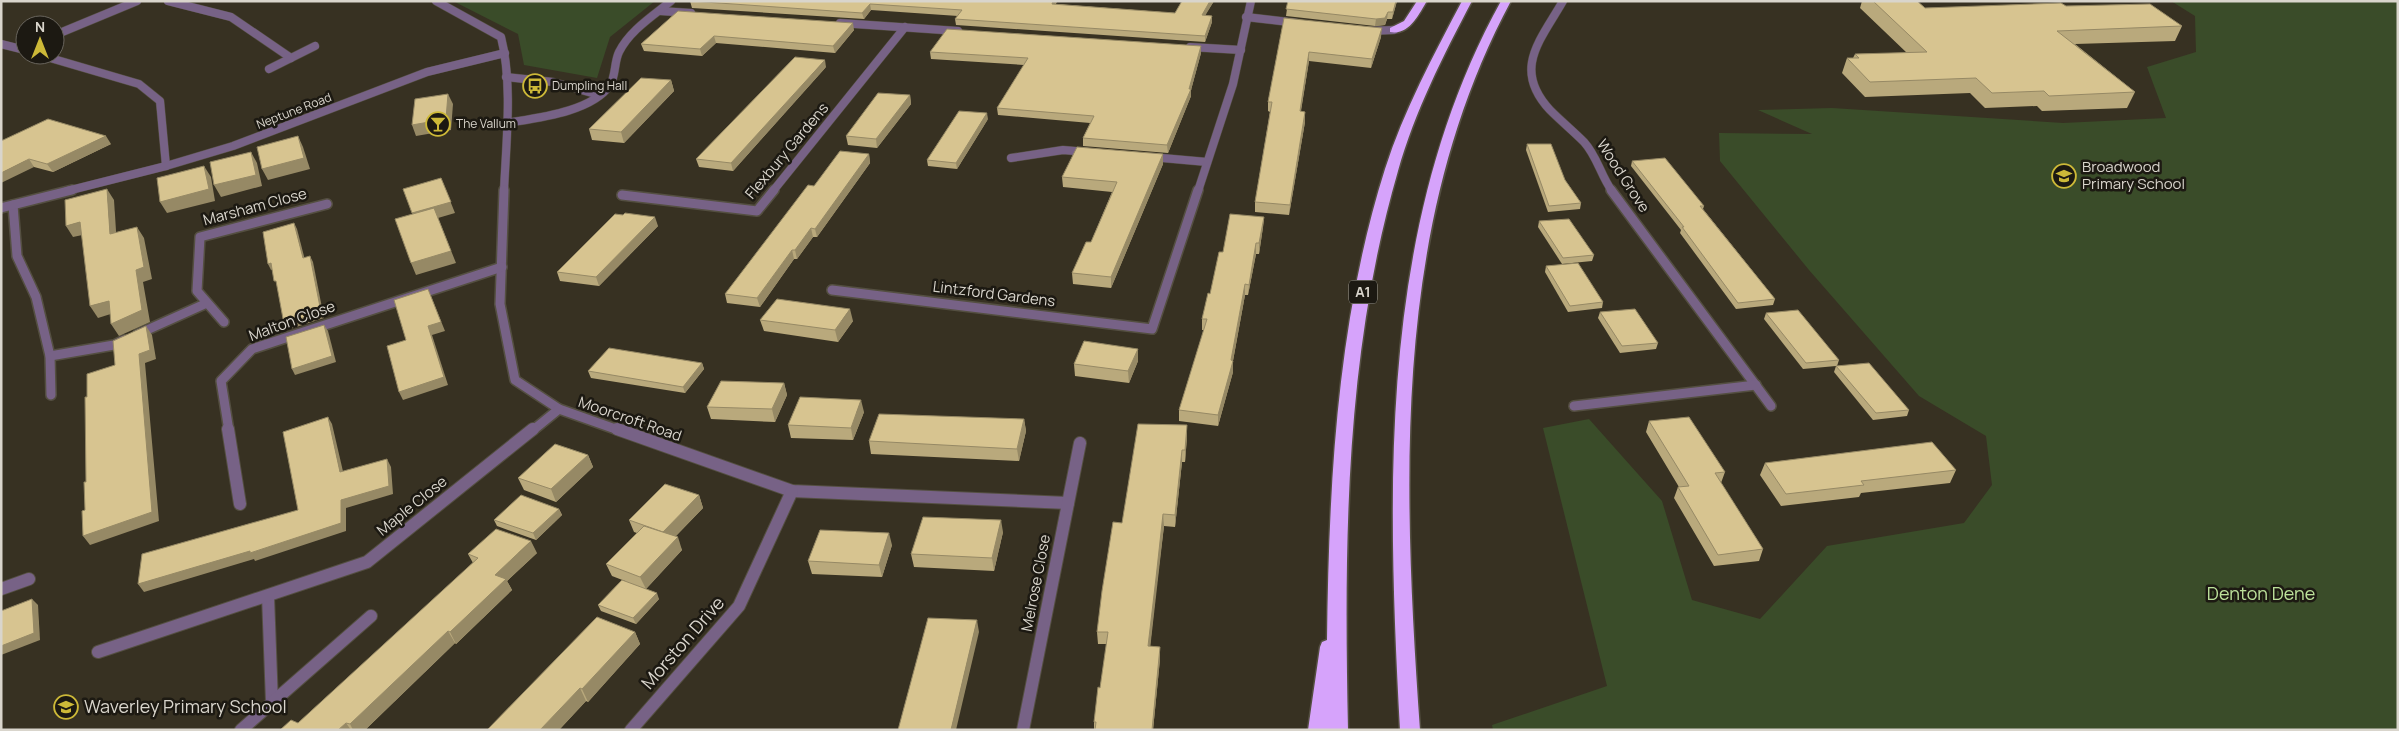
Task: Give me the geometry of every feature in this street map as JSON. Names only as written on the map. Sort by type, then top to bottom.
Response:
[{"type":"highway","points":[[1394,30],[1408,23],[1422,1]]},
{"type":"highway","name":"A1","points":[[1338,730],[1335,601],[1343,451],[1356,331],[1378,215],[1399,144],[1428,72],[1467,1]]},
{"type":"highway","points":[[1410,730],[1402,604],[1401,456],[1408,340],[1426,222],[1443,150],[1467,78],[1506,1]]},
{"type":"highway","name":"A1","points":[[1318,730],[1335,601]]},
{"type":"street","points":[[65,31],[137,1]]},
{"type":"street","points":[[168,1],[231,17],[292,58]]},
{"type":"street","points":[[436,1],[501,37],[505,52]]},
{"type":"street","points":[[508,123],[556,115],[599,95],[610,84],[616,59],[627,38],[671,1]]},
{"type":"street","points":[[1140,156],[1207,162],[1242,50],[1246,17],[1251,1]]},
{"type":"street","name":"Wood Grove","points":[[1563,1],[1532,59],[1531,74],[1535,89],[1545,105],[1592,152],[1604,180],[1771,406]]},
{"type":"street","points":[[660,11],[699,14]]},
{"type":"street","points":[[1246,17],[1305,24]]},
{"type":"street","points":[[827,22],[965,32]]},
{"type":"street","name":"Flexbury Gardens","points":[[622,195],[757,211],[905,27]]},
{"type":"street","points":[[1355,30],[1375,32],[1394,30]]},
{"type":"street","points":[[1,44],[15,47]]},
{"type":"street","points":[[269,69],[315,46]]},
{"type":"street","points":[[1182,46],[1242,50]]},
{"type":"street","name":"Moorcroft Road","points":[[505,52],[508,123],[500,304],[515,380],[559,410],[792,491],[1068,503]]},
{"type":"street","name":"Neptune Road","points":[[1,208],[166,166],[241,143],[427,72],[505,52]]},
{"type":"street","points":[[65,62],[139,84],[160,101],[166,166]]},
{"type":"street","points":[[506,77],[536,77],[571,85],[599,95]]},
{"type":"street","points":[[1011,158],[1063,150],[1092,152]]},
{"type":"street","name":"Lintzford Gardens","points":[[832,290],[1152,329],[1207,162]]},
{"type":"street","name":"Marsham Close","points":[[224,322],[197,292],[200,237],[327,204]]},
{"type":"street","points":[[13,205],[17,256],[36,297],[50,356],[51,395]]},
{"type":"street","name":"Malton Close","points":[[240,504],[221,381],[252,348],[502,267]]},
{"type":"street","points":[[50,356],[114,345],[207,303]]},
{"type":"street","points":[[1574,406],[1756,385]]},
{"type":"street","name":"Maple Close","points":[[98,652],[367,562],[559,410]]},
{"type":"street","name":"Melrose Close","points":[[1023,730],[1080,444]]},
{"type":"street","name":"Morston Drive","points":[[631,730],[739,606],[792,491]]},
{"type":"street","points":[[1,590],[29,579]]},
{"type":"street","points":[[268,596],[272,703]]},
{"type":"street","points":[[241,730],[372,616]]},
{"type":"green space","points":[[453,1],[655,1],[610,37],[597,78],[524,65],[518,34]]},
{"type":"green space","name":"Denton Dene","points":[[2171,1],[2398,1],[2398,730],[1493,730],[1492,725],[1607,686],[1543,428],[1589,419],[1662,501],[1692,600],[1760,619],[1827,546],[1964,523],[1992,485],[1986,436],[1919,396],[1809,270],[1720,161],[1719,133],[1812,134],[1758,110],[1832,108],[2063,123],[2166,118],[2147,67],[2196,52],[2195,16]]},
{"type":"building","points":[[690,1],[1053,1],[1052,4],[1175,13],[1182,1],[1210,1],[1202,15],[1212,16],[1205,36],[955,19],[962,10],[870,4],[862,13]]},
{"type":"building","points":[[1288,1],[1396,1],[1393,12],[1388,12],[1385,18],[1376,19],[1286,9]]},
{"type":"building","points":[[1873,1],[1917,1],[1925,8],[2061,3],[2066,6],[2150,4],[2182,26],[2057,31],[2135,92],[2049,96],[2044,91],[1992,93],[1976,78],[1870,82],[1847,58],[1859,58],[1855,54],[1927,52]]},
{"type":"building","points":[[678,11],[853,23],[833,46],[714,36],[700,49],[641,44]]},
{"type":"building","points":[[1284,18],[1382,28],[1372,59],[1309,52],[1300,111],[1305,112],[1290,205],[1255,202],[1272,102],[1268,102]]},
{"type":"building","points":[[947,29],[1201,46],[1189,89],[1191,89],[1167,145],[1083,138],[1094,116],[997,108],[1028,58],[930,52]]},
{"type":"building","points":[[795,57],[825,60],[731,163],[696,159]]},
{"type":"building","points":[[641,78],[671,80],[621,132],[589,129]]},
{"type":"building","points":[[878,93],[910,95],[876,139],[846,136]]},
{"type":"building","points":[[448,94],[446,119],[412,125],[415,99]]},
{"type":"building","points":[[959,111],[987,113],[956,163],[927,160]]},
{"type":"building","points":[[48,119],[106,136],[47,164],[29,159],[1,173],[1,141]]},
{"type":"building","points":[[298,136],[304,158],[262,169],[257,147]]},
{"type":"building","points":[[1527,144],[1551,144],[1565,180],[1581,203],[1549,206]]},
{"type":"building","points":[[1077,147],[1163,154],[1111,277],[1072,273],[1086,242],[1091,242],[1117,182],[1062,177]]},
{"type":"building","points":[[840,151],[869,154],[815,229],[811,228],[795,250],[792,250],[757,298],[725,294],[808,185],[814,186]]},
{"type":"building","points":[[251,152],[256,175],[214,185],[210,162]]},
{"type":"building","points":[[1665,158],[1704,206],[1700,206],[1775,299],[1738,303],[1682,227],[1684,227],[1632,161]]},
{"type":"building","points":[[204,166],[209,189],[160,202],[157,178]]},
{"type":"building","points":[[441,178],[451,202],[412,213],[403,189]]},
{"type":"building","points":[[107,189],[110,234],[137,227],[144,267],[136,270],[142,310],[111,324],[109,301],[90,306],[80,222],[66,226],[65,200]]},
{"type":"building","points":[[434,208],[451,251],[411,263],[395,219]]},
{"type":"building","points":[[625,213],[655,217],[596,277],[557,272],[615,214],[623,215]]},
{"type":"building","points":[[1230,214],[1264,217],[1259,243],[1256,243],[1249,285],[1245,284],[1231,360],[1233,361],[1218,415],[1179,410],[1207,319],[1202,319],[1208,293],[1210,294],[1219,252],[1223,252]]},
{"type":"building","points":[[1569,219],[1594,255],[1563,258],[1539,221]]},
{"type":"building","points":[[294,223],[303,258],[310,256],[321,312],[284,324],[276,281],[274,281],[271,263],[268,264],[263,232]]},
{"type":"building","points":[[1578,263],[1603,302],[1570,306],[1546,266]]},
{"type":"building","points":[[428,289],[441,322],[428,326],[444,377],[399,392],[387,346],[406,340],[394,300]]},
{"type":"building","points":[[777,299],[850,309],[835,330],[760,320]]},
{"type":"building","points":[[1635,309],[1658,343],[1622,346],[1600,312]]},
{"type":"building","points":[[1798,310],[1839,360],[1806,363],[1766,313]]},
{"type":"building","points":[[324,325],[332,356],[292,369],[286,337]]},
{"type":"building","points":[[146,326],[150,350],[139,354],[152,512],[83,536],[82,511],[85,510],[84,482],[86,482],[85,397],[87,397],[87,374],[115,365],[113,341]]},
{"type":"building","points":[[1084,341],[1138,349],[1128,371],[1074,364]]},
{"type":"building","points":[[609,348],[702,363],[683,387],[588,371]]},
{"type":"building","points":[[1869,363],[1909,410],[1876,413],[1836,366]]},
{"type":"building","points":[[721,381],[784,383],[772,409],[707,407]]},
{"type":"building","points":[[800,397],[861,400],[851,428],[788,425]]},
{"type":"building","points":[[879,414],[1024,419],[1017,449],[869,441]]},
{"type":"building","points":[[328,417],[340,472],[387,459],[389,486],[341,500],[341,523],[250,553],[250,551],[138,584],[142,554],[298,510],[283,432]]},
{"type":"building","points":[[1689,417],[1725,472],[1715,473],[1763,549],[1718,555],[1678,487],[1689,486],[1649,421]]},
{"type":"building","points":[[1138,424],[1187,425],[1185,450],[1182,450],[1175,515],[1163,514],[1148,646],[1160,647],[1152,730],[1095,730],[1096,722],[1094,722],[1098,687],[1100,688],[1108,632],[1097,632],[1102,591],[1113,522],[1122,523]]},
{"type":"building","points":[[1932,442],[1956,470],[1861,481],[1864,485],[1786,494],[1765,463]]},
{"type":"building","points":[[555,444],[588,455],[551,489],[518,478]]},
{"type":"building","points":[[665,484],[699,495],[663,532],[629,520]]},
{"type":"building","points":[[521,495],[559,509],[533,533],[494,520]]},
{"type":"building","points":[[923,517],[1001,520],[992,558],[911,554]]},
{"type":"building","points":[[644,526],[678,537],[640,577],[606,564]]},
{"type":"building","points":[[496,529],[531,541],[495,575],[506,579],[450,632],[448,631],[350,724],[346,723],[338,730],[280,730],[291,720],[298,723],[478,558],[468,554]]},
{"type":"building","points":[[820,530],[889,533],[879,565],[808,561]]},
{"type":"building","points":[[622,580],[657,593],[633,618],[598,605]]},
{"type":"building","points":[[32,599],[34,633],[1,646],[1,611]]},
{"type":"building","points":[[597,617],[635,632],[582,689],[580,688],[540,730],[487,730]]},
{"type":"building","points":[[928,618],[977,620],[951,730],[898,730]]},
{"type":"place","name":"Dumpling Hall","points":[[535,86]]},
{"type":"place","name":"The Vallum","points":[[438,124]]},
{"type":"place","name":"Broadwood Primary School","points":[[2064,176]]},
{"type":"place","name":"Waverley Primary School","points":[[66,707]]}]
